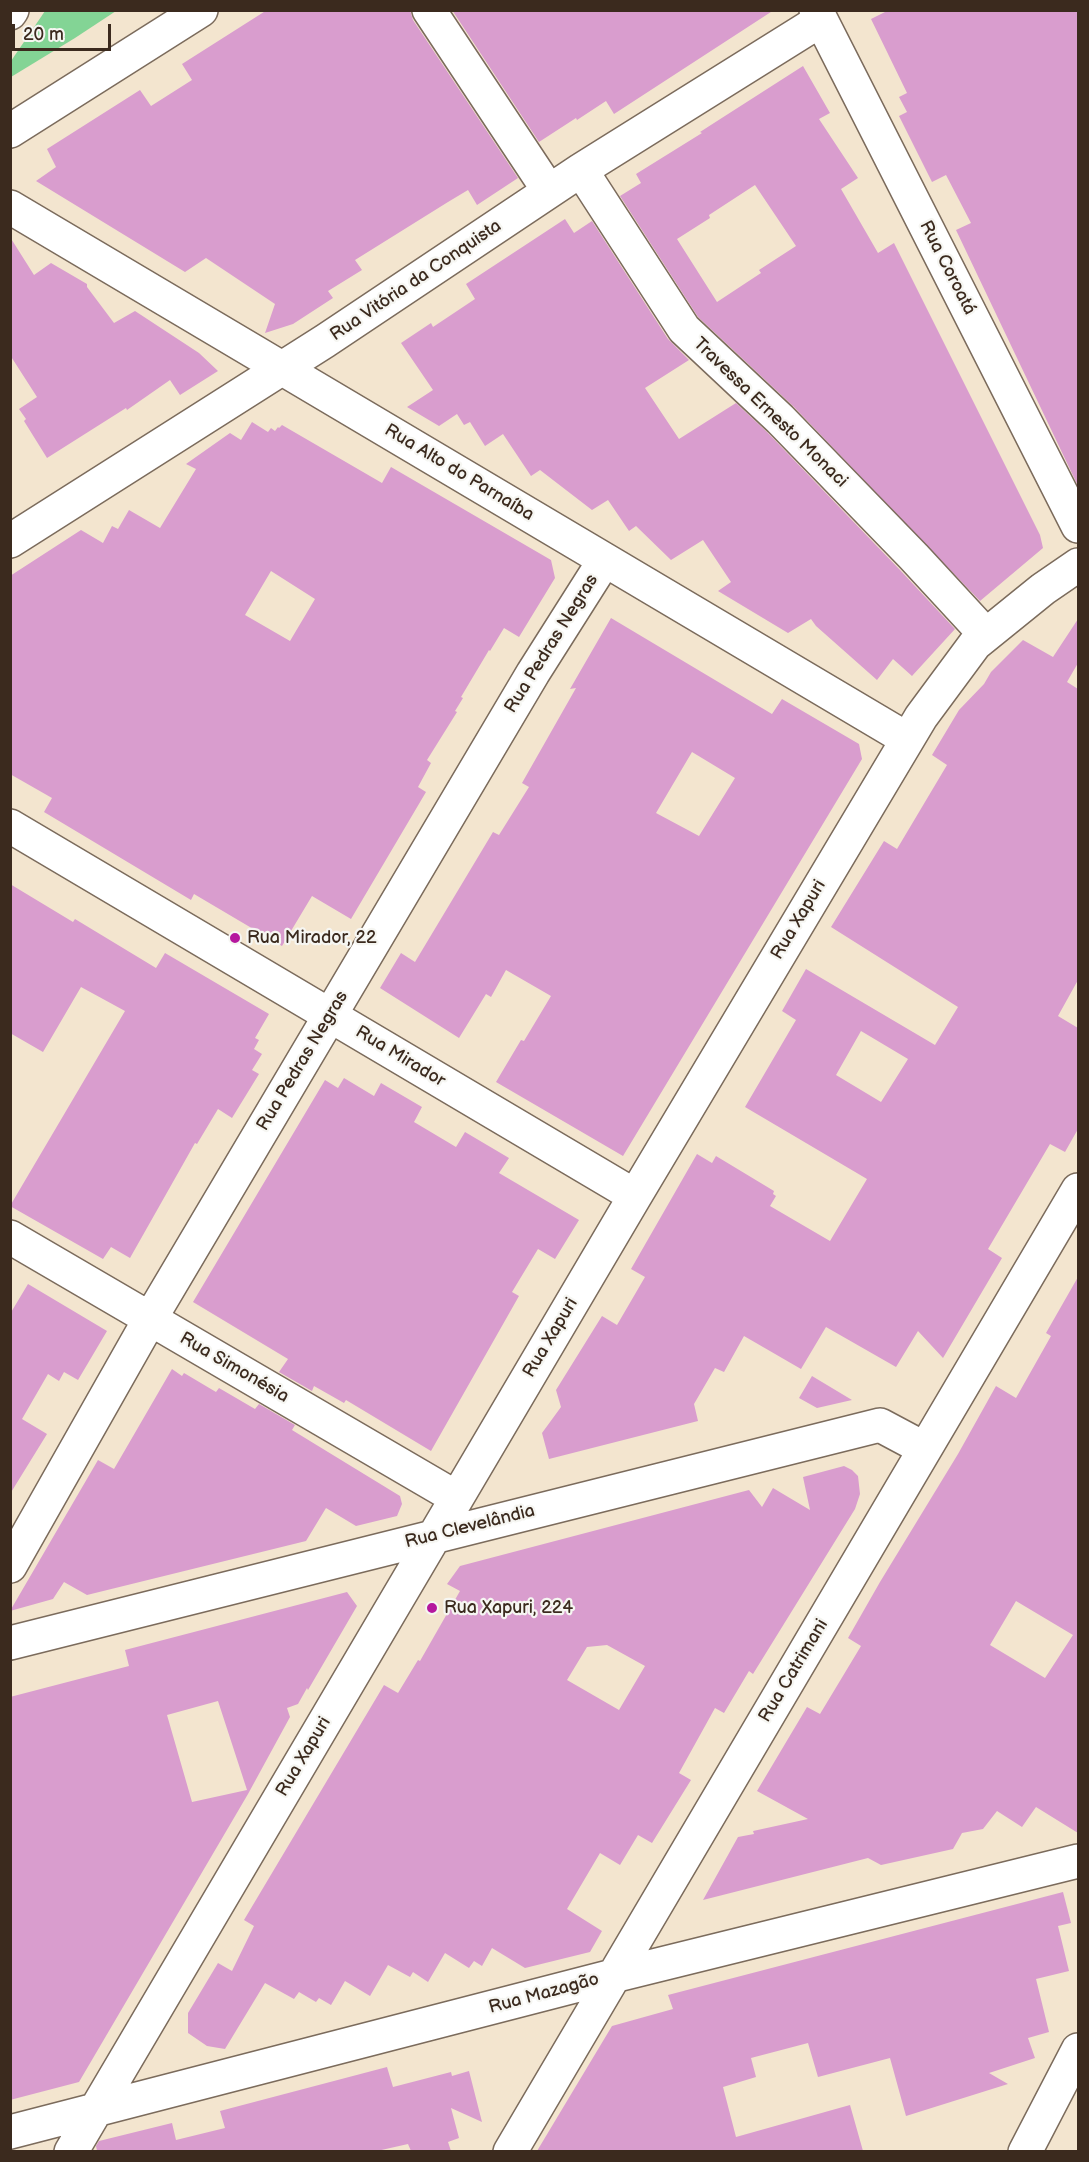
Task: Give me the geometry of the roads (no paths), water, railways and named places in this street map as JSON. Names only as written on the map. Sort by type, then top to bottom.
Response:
[{"type":"street","points":[[10,131],[201,10]]},
{"type":"street","points":[[429,10],[549,191]]},
{"type":"street","name":"Rua Vitória da Conquista","points":[[10,541],[284,367],[818,15]]},
{"type":"street","name":"Rua Coroatá","points":[[818,15],[1078,526]]},
{"type":"street","name":"Travessa Ernesto Monaci","points":[[581,170],[684,329],[780,419],[914,556],[986,635]]},
{"type":"street","name":"Rua Alto do Parnaíba","points":[[10,207],[284,367],[604,561],[907,739]]},
{"type":"street","name":"Rua Pedras Negras","points":[[10,1566],[150,1319],[533,673],[604,561]]},
{"type":"street","name":"Rua Xapuri","points":[[71,2151],[907,739],[975,644],[1043,589],[1078,565]]},
{"type":"street","name":"Rua Mirador","points":[[10,826],[635,1196]]},
{"type":"street","name":"Rua Catrimani","points":[[510,2151],[1078,1190]]},
{"type":"street","name":"Rua Simonésia","points":[[10,1237],[457,1498]]},
{"type":"street","name":"Rua Clevelândia","points":[[10,1643],[880,1425],[925,1449]]},
{"type":"street","name":"Rua Mazagão","points":[[10,2132],[613,1976],[1078,1861]]},
{"type":"street","points":[[1025,2151],[1078,2050]]},
{"type":"place","name":"Rua Mirador, 22","points":[[235,938]]},
{"type":"place","name":"Rua Xapuri, 224","points":[[432,1608]]}]
